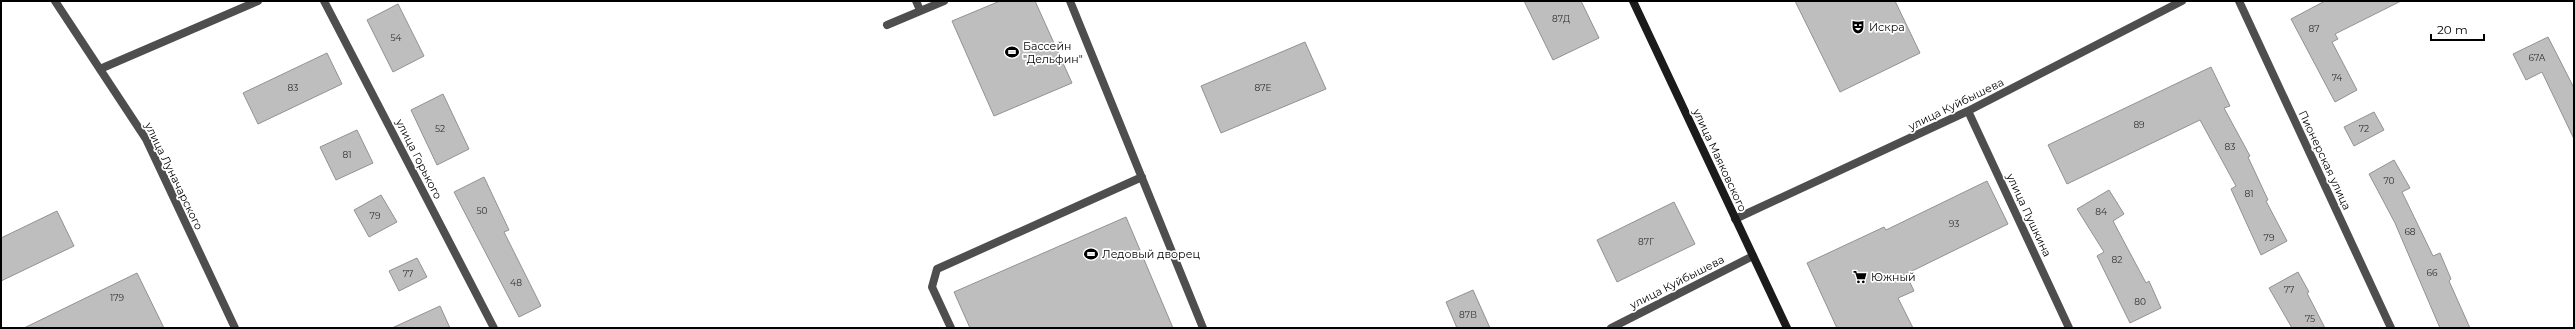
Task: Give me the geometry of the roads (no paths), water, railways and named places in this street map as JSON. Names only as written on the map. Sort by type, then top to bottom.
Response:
[{"type":"main road","name":"улица Маяковского","points":[[1633,1],[1787,328]]},
{"type":"street","name":"улица Луначарского","points":[[55,1],[146,139],[235,328]]},
{"type":"street","points":[[100,69],[258,1]]},
{"type":"street","name":"улица Горького","points":[[324,1],[494,328]]},
{"type":"street","points":[[916,1],[920,10]]},
{"type":"street","points":[[887,25],[944,1]]},
{"type":"street","points":[[1070,1],[1203,328]]},
{"type":"street","name":"улица Куйбышева","points":[[1735,219],[1968,111],[2182,1]]},
{"type":"street","name":"Пионерская улица","points":[[2239,1],[2391,328]]},
{"type":"street","name":"улица Пушкина","points":[[1968,111],[2069,328]]},
{"type":"street","points":[[951,328],[932,287],[937,268],[1142,177]]},
{"type":"street","name":"улица Куйбышева","points":[[1611,328],[1753,256]]},
{"type":"place","name":"Искра","points":[[1858,27]]},
{"type":"place","name":"Бассейн \"Дельфин\"","points":[[1012,52]]},
{"type":"place","name":"Ледовый дворец","points":[[1091,254]]},
{"type":"place","name":"Южный","points":[[1860,277]]}]
